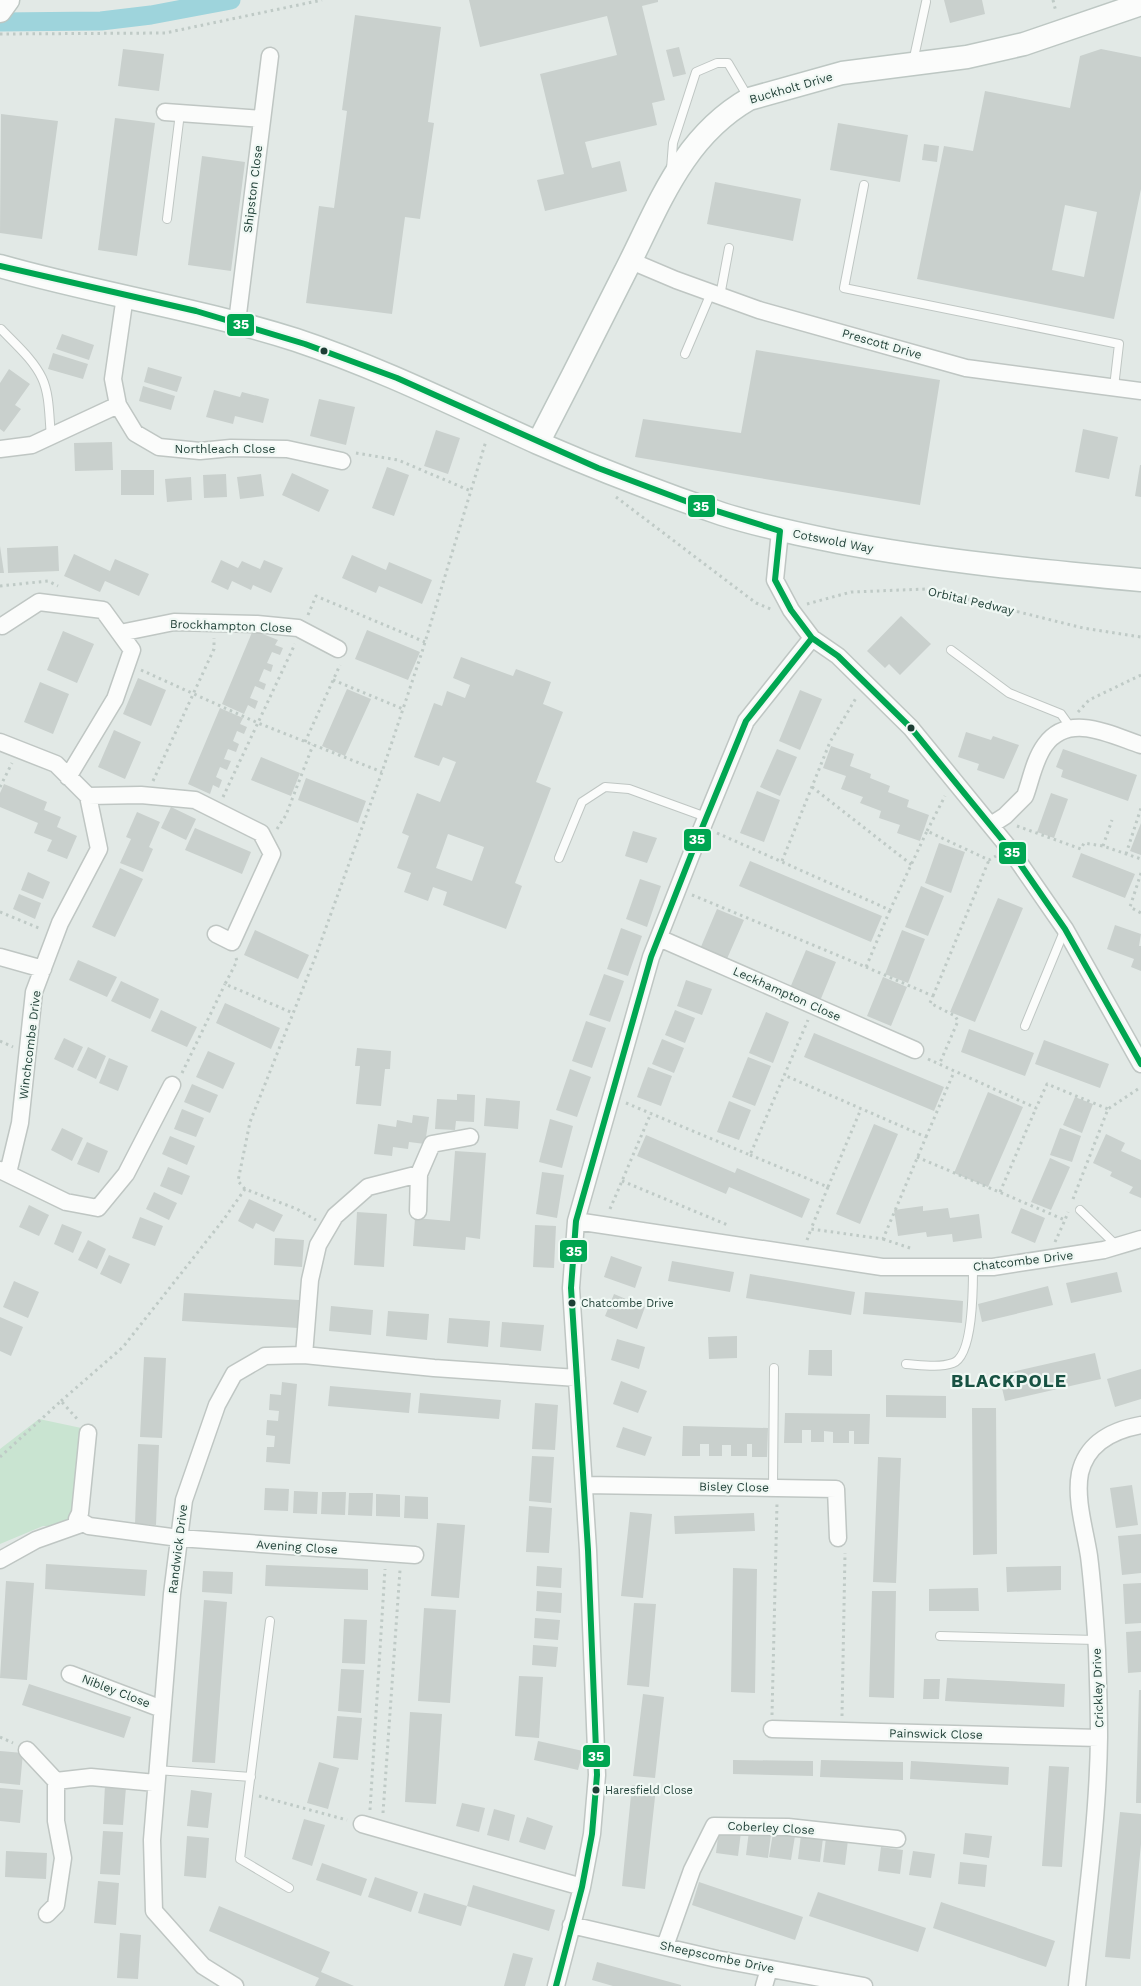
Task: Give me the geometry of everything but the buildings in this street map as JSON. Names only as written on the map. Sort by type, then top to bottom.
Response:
[{"type":"main road","points":[[0,11],[8,0]]},
{"type":"main road","name":"Buckholt Drive","points":[[538,443],[670,182],[697,140],[749,99],[842,73],[967,57],[1024,44],[1141,4]]},
{"type":"main road","name":"Cotswold Way","points":[[0,266],[43,278],[237,322],[351,360],[415,386],[538,443],[610,473],[715,511],[780,530],[939,559],[1141,580]]},
{"type":"street","name":"Shipston Close","points":[[237,322],[270,56]]},
{"type":"street","points":[[172,112],[262,119]]},
{"type":"street","name":"Prescott Drive","points":[[631,261],[759,310],[966,368],[1141,391]]},
{"type":"street","name":"Northleach Close","points":[[125,296],[113,380],[118,405],[135,433],[158,447],[200,451],[231,448],[287,449],[342,461]]},
{"type":"street","points":[[0,449],[32,445],[118,405]]},
{"type":"street","points":[[780,530],[775,580],[791,610],[812,638],[838,656],[911,728],[1009,848],[1065,929],[1134,1036],[1141,1064]]},
{"type":"street","points":[[2,626],[39,602],[103,610],[132,650],[115,699],[68,776]]},
{"type":"street","name":"Brockhampton Close","points":[[120,633],[174,622],[266,625],[302,630],[338,650]]},
{"type":"street","points":[[556,1986],[582,1887],[592,1834],[597,1775],[584,1485],[571,1288],[576,1221],[659,938],[704,822],[746,721],[812,638]]},
{"type":"street","points":[[991,825],[1005,816],[1025,796],[1045,745],[1074,722],[1141,745]]},
{"type":"street","points":[[0,742],[56,764],[88,796],[147,795],[195,800],[261,833],[272,854],[232,942],[216,934]]},
{"type":"street","name":"Winchcombe Drive","points":[[4,1171],[20,1123],[34,992],[55,935],[99,849],[88,796]]},
{"type":"street","name":"Leckhampton Close","points":[[659,938],[914,1050]]},
{"type":"street","points":[[0,957],[43,969]]},
{"type":"street","points":[[4,1171],[66,1202],[98,1208],[126,1174],[172,1086]]},
{"type":"street","points":[[418,1211],[419,1174],[432,1144],[470,1137]]},
{"type":"street","points":[[304,1355],[310,1280],[318,1244],[335,1216],[368,1187],[419,1174]]},
{"type":"street","name":"Chatcombe Drive","points":[[576,1221],[882,1267],[974,1268],[1104,1250],[1141,1239]]},
{"type":"street","name":"Randwick Drive","points":[[235,1986],[203,1966],[154,1912],[152,1840],[162,1709],[184,1500],[217,1405],[234,1374],[265,1356],[304,1355],[434,1368],[577,1378]]},
{"type":"street","name":"Crickley Drive","points":[[1077,1986],[1094,1818],[1099,1738],[1096,1640],[1090,1563],[1079,1488],[1080,1474],[1090,1450],[1100,1441],[1112,1432],[1141,1425]]},
{"type":"street","points":[[84,1523],[77,1519],[80,1513],[88,1433]]},
{"type":"street","name":"Bisley Close","points":[[584,1485],[836,1489],[838,1538]]},
{"type":"street","points":[[0,1560],[36,1540],[84,1523]]},
{"type":"street","name":"Avening Close","points":[[84,1523],[89,1526],[179,1538],[401,1554]]},
{"type":"street","name":"Nibley Close","points":[[70,1674],[162,1709]]},
{"type":"street","name":"Painswick Close","points":[[772,1729],[1099,1738]]},
{"type":"street","points":[[27,1750],[56,1782],[56,1821],[63,1858],[56,1905],[47,1914]]},
{"type":"street","points":[[56,1782],[91,1777],[157,1776]]},
{"type":"street","points":[[371,1826],[582,1887]]},
{"type":"street","name":"Coberley Close","points":[[665,1946],[692,1870],[714,1826],[788,1827],[897,1839]]},
{"type":"street","name":"Sheepscombe Drive","points":[[572,1925],[769,1969],[864,1986]]},
{"type":"street","points":[[764,1986],[769,1969]]},
{"type":"lane","points":[[912,64],[926,2]]},
{"type":"lane","points":[[670,182],[674,143],[696,72],[717,63],[728,63],[749,99]]},
{"type":"lane","points":[[167,219],[172,112]]},
{"type":"lane","points":[[864,185],[844,288],[1119,344],[1114,387]]},
{"type":"lane","points":[[685,354],[716,295],[729,248]]},
{"type":"lane","points":[[1,330],[32,363],[42,378],[46,392],[51,436]]},
{"type":"lane","points":[[951,650],[1009,693],[1061,714],[1074,722]]},
{"type":"lane","points":[[559,858],[582,802],[605,787],[629,789],[704,822]]},
{"type":"lane","points":[[1025,1026],[1065,929]]},
{"type":"lane","points":[[1080,1210],[1117,1246]]},
{"type":"lane","points":[[906,1364],[944,1365],[955,1363],[963,1356],[966,1349],[972,1306],[974,1268]]},
{"type":"lane","points":[[774,1368],[775,1488]]},
{"type":"lane","points":[[270,1621],[240,1859],[289,1888]]},
{"type":"lane","points":[[940,1636],[1096,1640]]},
{"type":"lane","points":[[157,1776],[251,1777]]},
{"type":"path","points":[[0,34],[165,33],[322,0]]},
{"type":"path","points":[[327,1230],[319,1222],[297,1209],[245,1189],[238,1181],[250,1122],[293,1013],[382,772],[426,642],[492,422]]},
{"type":"path","points":[[342,461],[354,453],[398,460],[471,492]]},
{"type":"path","points":[[613,495],[756,602],[780,614]]},
{"type":"path","name":"Orbital Pedway","points":[[803,606],[851,592],[926,589],[1083,628],[1141,637]]},
{"type":"path","points":[[217,810],[302,630],[316,596],[426,642]]},
{"type":"path","points":[[147,795],[214,648],[214,623]]},
{"type":"path","points":[[305,742],[343,658],[338,650]]},
{"type":"path","points":[[127,664],[258,723],[382,772]]},
{"type":"path","points":[[1074,722],[1079,709],[1089,700],[1141,675]]},
{"type":"path","points":[[333,680],[403,709]]},
{"type":"path","points":[[782,861],[830,742],[865,683]]},
{"type":"path","points":[[267,844],[286,816],[313,745]]},
{"type":"path","points":[[0,787],[19,749]]},
{"type":"path","points":[[866,967],[890,910],[954,779]]},
{"type":"path","points":[[812,787],[912,865]]},
{"type":"path","points":[[1126,854],[1141,808]]},
{"type":"path","points":[[1103,846],[1112,820]]},
{"type":"path","points":[[704,822],[782,861],[890,910]]},
{"type":"path","points":[[1016,826],[1081,849],[1084,843],[1103,846],[1141,859]]},
{"type":"path","points":[[927,831],[989,860]]},
{"type":"path","points":[[939,1065],[958,1021],[955,1016],[930,1003],[932,996],[989,860],[1009,848]]},
{"type":"path","points":[[1141,873],[1130,907],[1141,913]]},
{"type":"path","points":[[678,889],[932,996]]},
{"type":"path","points":[[0,912],[55,935]]},
{"type":"path","points":[[172,1086],[178,1080],[236,961],[232,942]]},
{"type":"path","points":[[225,984],[293,1013]]},
{"type":"path","points":[[750,1155],[814,1006]]},
{"type":"path","points":[[914,1050],[939,1065],[1036,1108]]},
{"type":"path","points":[[861,1108],[811,1229],[883,1239],[954,1072]]},
{"type":"path","points":[[784,1075],[926,1137]]},
{"type":"path","points":[[1000,1192],[1047,1084],[1108,1109]]},
{"type":"path","points":[[1072,1202],[1108,1109],[1141,1087]]},
{"type":"path","points":[[612,1097],[828,1187]]},
{"type":"path","points":[[603,1224],[651,1113]]},
{"type":"path","points":[[917,1157],[1065,1220],[1069,1211]]},
{"type":"path","points":[[622,1181],[746,1233],[758,1248]]},
{"type":"path","points":[[0,1456],[123,1347],[224,1219],[245,1189]]},
{"type":"path","points":[[61,1401],[88,1433]]},
{"type":"path","points":[[772,1729],[775,1488]]},
{"type":"path","points":[[838,1538],[846,1555],[841,1732]]},
{"type":"path","points":[[371,1826],[401,1554]]},
{"type":"path","points":[[371,1826],[401,1554]]},
{"type":"path","points":[[248,1793],[371,1826]]},
{"type":"green space","points":[[39,1419],[86,1429],[79,1527],[43,1526],[0,1544],[0,1449]]},
{"type":"waterway","points":[[0,22],[101,21],[151,15],[231,0]]},
{"type":"transit line","name":"35","points":[[0,266],[196,311],[305,344],[397,378],[598,468],[688,502],[780,531],[775,580],[791,610],[812,638],[838,656],[911,728],[1009,848],[1065,929],[1141,1064]]},
{"type":"transit line","name":"35","points":[[556,1986],[582,1887],[592,1834],[597,1775],[588,1550],[571,1288],[576,1221],[651,957],[695,845],[746,721],[812,638]]},
{"type":"place","name":"Chatcombe Drive","points":[[572,1303]]},
{"type":"place","name":"Haresfield Close","points":[[596,1790]]},
{"type":"district","name":"BLACKPOLE","points":[[1009,1381]]}]
